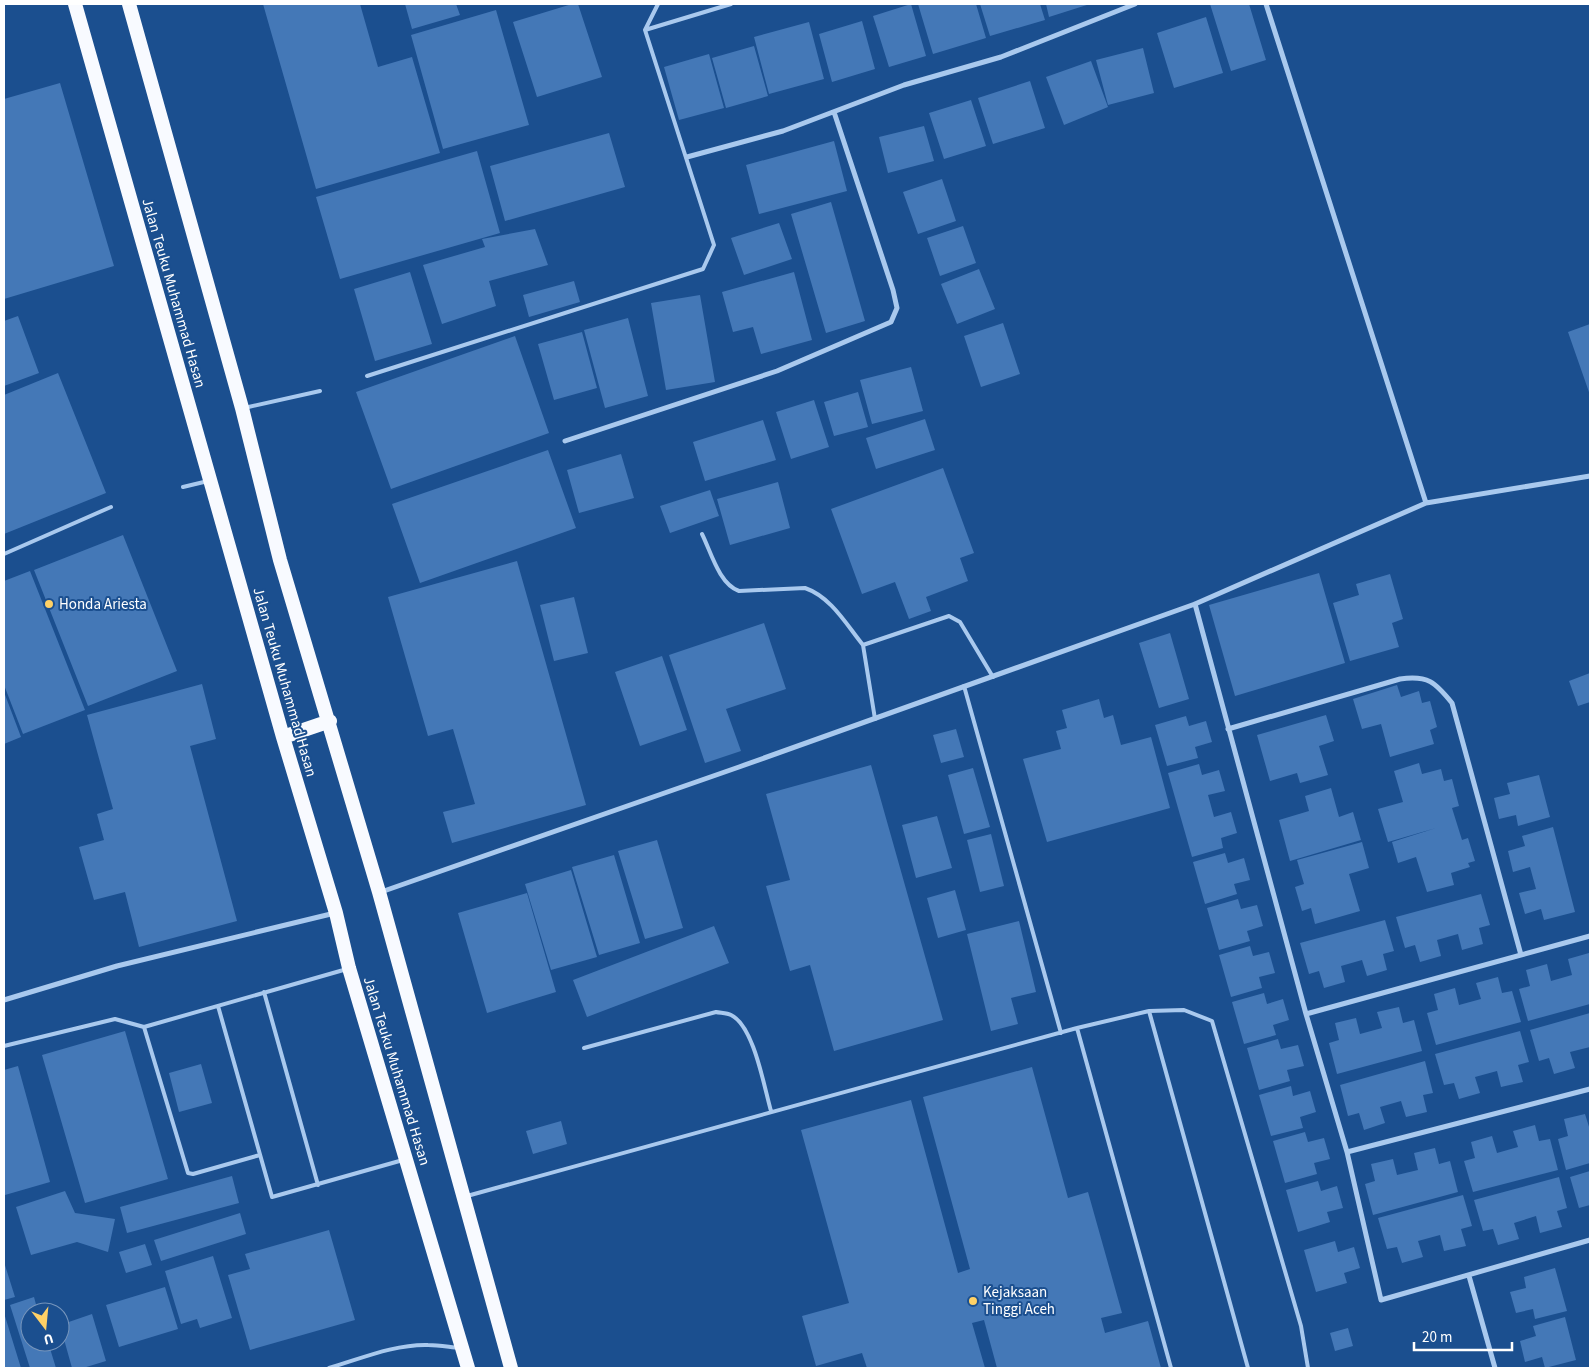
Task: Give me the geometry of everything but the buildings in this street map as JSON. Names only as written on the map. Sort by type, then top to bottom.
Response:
[{"type":"highway","name":"Jalan Teuku Muhammad Hasan","points":[[75,4],[283,737],[336,913],[349,968],[468,1368]]},
{"type":"highway","name":"Jalan Teuku Muhammad Hasan","points":[[129,4],[242,408],[280,560],[330,721],[379,892],[511,1368]]},
{"type":"highway","points":[[283,737],[330,721]]},
{"type":"street","points":[[687,157],[784,131],[904,85],[1001,57],[1134,4]]},
{"type":"street","points":[[1266,4],[1426,504]]},
{"type":"street","points":[[565,441],[777,370],[891,322],[897,308],[893,290],[834,112]]},
{"type":"street","points":[[379,892],[875,719],[1195,604],[1426,504],[1590,476]]},
{"type":"street","points":[[1195,604],[1306,1014],[1346,1152],[1381,1300],[1590,1240]]},
{"type":"street","points":[[1228,729],[1400,680],[1418,677],[1437,685],[1452,703],[1520,955]]},
{"type":"street","points":[[4,1000],[117,966],[336,913]]},
{"type":"street","points":[[1306,1014],[1590,936]]},
{"type":"street","points":[[1346,1152],[1590,1089]]},
{"type":"street","points":[[1469,1276],[1495,1368]]},
{"type":"lane","points":[[367,376],[703,269],[714,245],[645,30],[658,4]]},
{"type":"lane","points":[[645,30],[732,4]]},
{"type":"lane","points":[[242,408],[320,391]]},
{"type":"lane","points":[[183,487],[210,480]]},
{"type":"lane","points":[[4,554],[111,507]]},
{"type":"lane","points":[[702,534],[724,580],[733,589],[740,591],[805,588],[813,590],[826,599],[863,645],[875,719]]},
{"type":"lane","points":[[863,645],[949,616],[960,622],[992,677]]},
{"type":"lane","points":[[964,686],[1061,1033]]},
{"type":"lane","points":[[4,1046],[115,1020],[144,1027],[349,968]]},
{"type":"lane","points":[[264,992],[318,1185]]},
{"type":"lane","points":[[218,1006],[272,1198],[406,1160]]},
{"type":"lane","points":[[463,1197],[1077,1028],[1149,1011],[1184,1010],[1212,1020],[1301,1326],[1308,1368]]},
{"type":"lane","points":[[1149,1011],[1248,1368]]},
{"type":"lane","points":[[584,1048],[716,1012],[731,1014],[744,1026],[751,1042],[771,1111]]},
{"type":"lane","points":[[144,1027],[188,1173],[192,1174],[260,1154]]},
{"type":"lane","points":[[1077,1028],[1170,1368]]},
{"type":"lane","points":[[329,1368],[382,1352],[427,1344],[462,1348]]},
{"type":"place","name":"Honda Ariesta","points":[[49,604]]},
{"type":"place","name":"Kejaksaan Tinggi Aceh","points":[[973,1301]]}]
